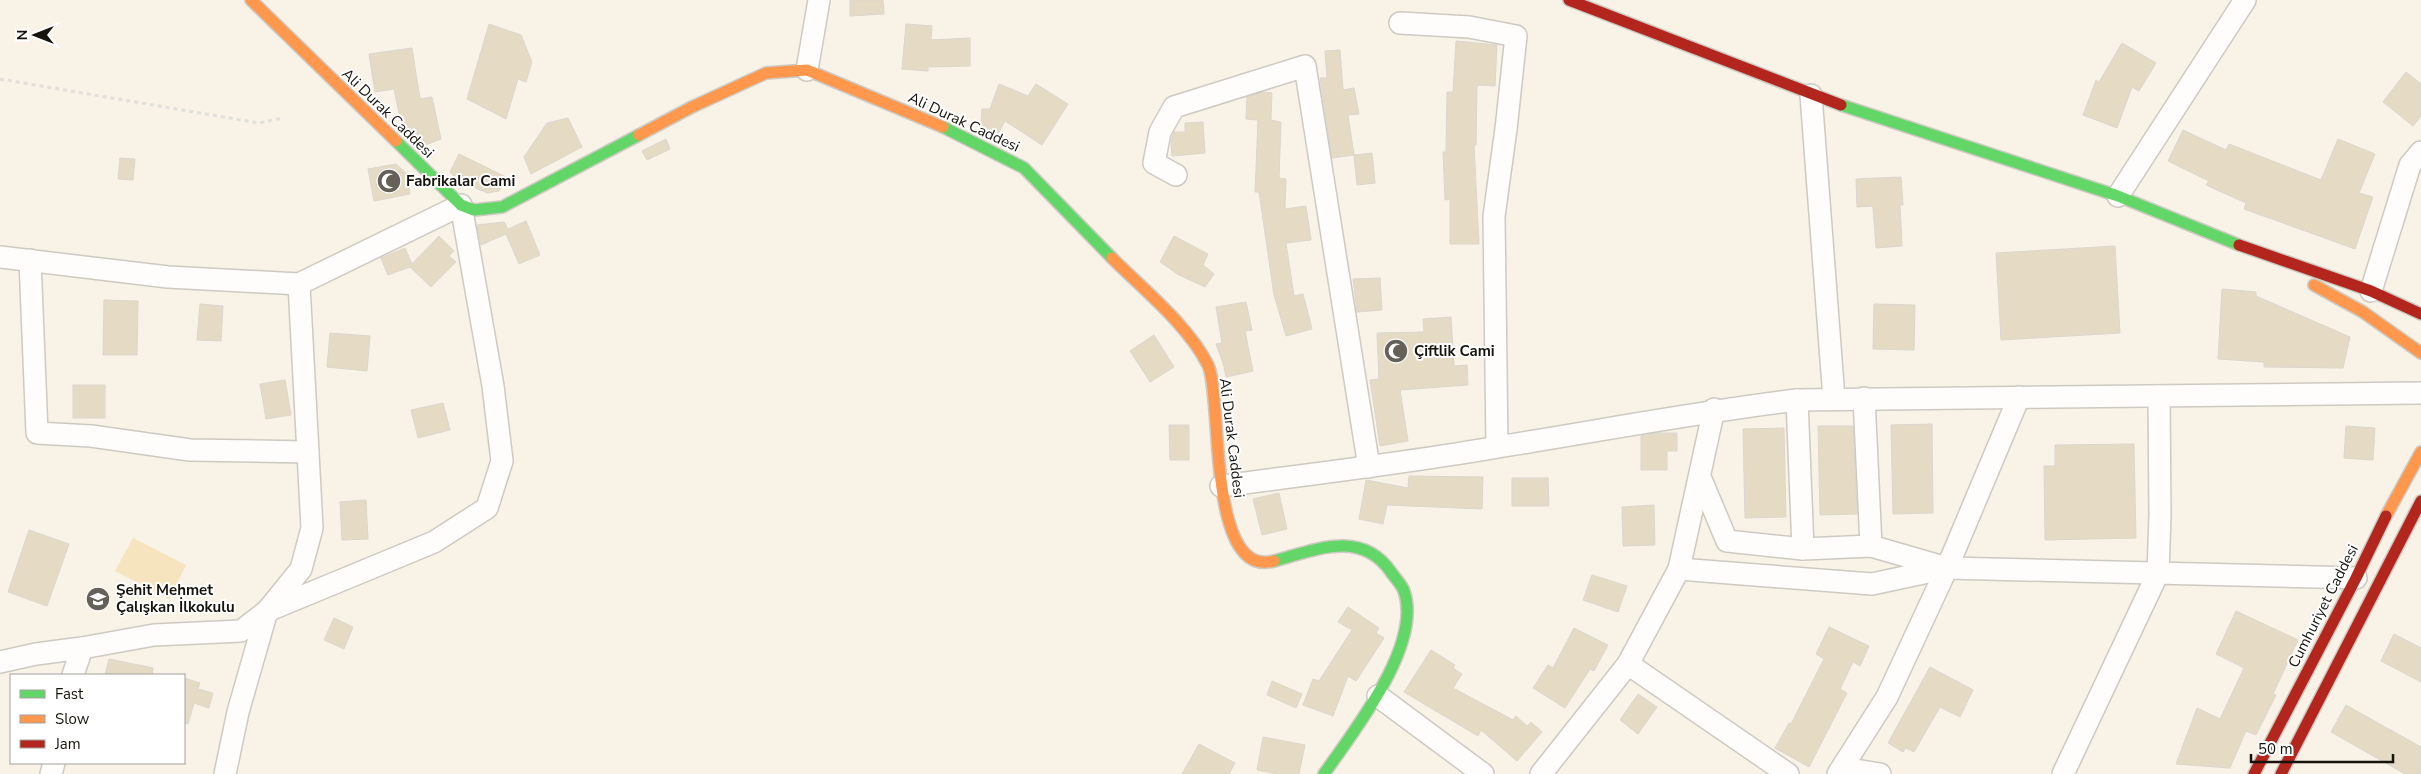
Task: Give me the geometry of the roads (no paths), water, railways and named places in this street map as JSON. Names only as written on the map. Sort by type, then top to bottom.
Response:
[{"type":"main road","name":"Ali Durak Caddesi","points":[[251,0],[461,205],[474,210],[502,207],[692,107],[766,73],[807,70],[962,135],[1024,168],[1195,342],[1209,368],[1221,486],[1230,524],[1241,549],[1252,559],[1267,563],[1330,546],[1356,547],[1381,558],[1404,591],[1406,614],[1402,645],[1378,696],[1324,774]]},
{"type":"main road","points":[[1569,0],[1811,95],[2118,196],[2252,250],[2371,291],[2421,314]]},
{"type":"main road","points":[[2252,250],[2363,312],[2421,353]]},
{"type":"main road","name":"Cumhuriyet Caddesi","points":[[2254,774],[2342,600],[2356,578],[2380,524],[2421,452]]},
{"type":"main road","points":[[2281,774],[2421,501]]},
{"type":"street","points":[[807,70],[820,0]]},
{"type":"street","points":[[2118,196],[2246,0]]},
{"type":"street","points":[[1400,23],[1469,27],[1516,36],[1494,216],[1497,448]]},
{"type":"street","points":[[1176,175],[1154,163],[1160,132],[1174,107],[1305,66],[1369,467]]},
{"type":"street","points":[[1811,95],[1834,399]]},
{"type":"street","points":[[2371,291],[2410,165],[2421,152]]},
{"type":"street","points":[[0,256],[168,277],[300,284],[461,205],[493,386],[502,461],[487,508],[434,542],[268,611],[241,631],[154,635],[36,654],[0,662]]},
{"type":"street","points":[[30,260],[37,433],[91,436],[190,450],[308,452]]},
{"type":"street","points":[[225,774],[238,712],[268,611],[301,570],[312,528],[300,284]]},
{"type":"street","points":[[1221,486],[1497,448],[1714,410],[1797,400],[2421,394]]},
{"type":"street","points":[[2063,774],[2158,573],[2160,515],[2158,396]]},
{"type":"street","points":[[1880,774],[1841,771],[1887,697],[1947,568],[2019,397]]},
{"type":"street","points":[[1864,398],[1871,546]]},
{"type":"street","points":[[1797,400],[1803,549]]},
{"type":"street","points":[[1541,774],[1628,664],[1679,569],[1714,410]]},
{"type":"street","points":[[1700,477],[1727,541],[1803,549],[1871,546],[1947,568]]},
{"type":"street","points":[[1679,569],[1872,584],[1947,568],[2356,578]]},
{"type":"street","points":[[73,674],[82,648]]},
{"type":"street","points":[[1628,664],[1788,774]]},
{"type":"street","points":[[1378,696],[1483,774]]},
{"type":"place","name":"Fabrikalar Cami","points":[[389,181]]},
{"type":"place","name":"Çiftlik Cami","points":[[1396,351]]},
{"type":"place","name":"Şehit Mehmet Çalışkan İlkokulu","points":[[98,599]]}]
